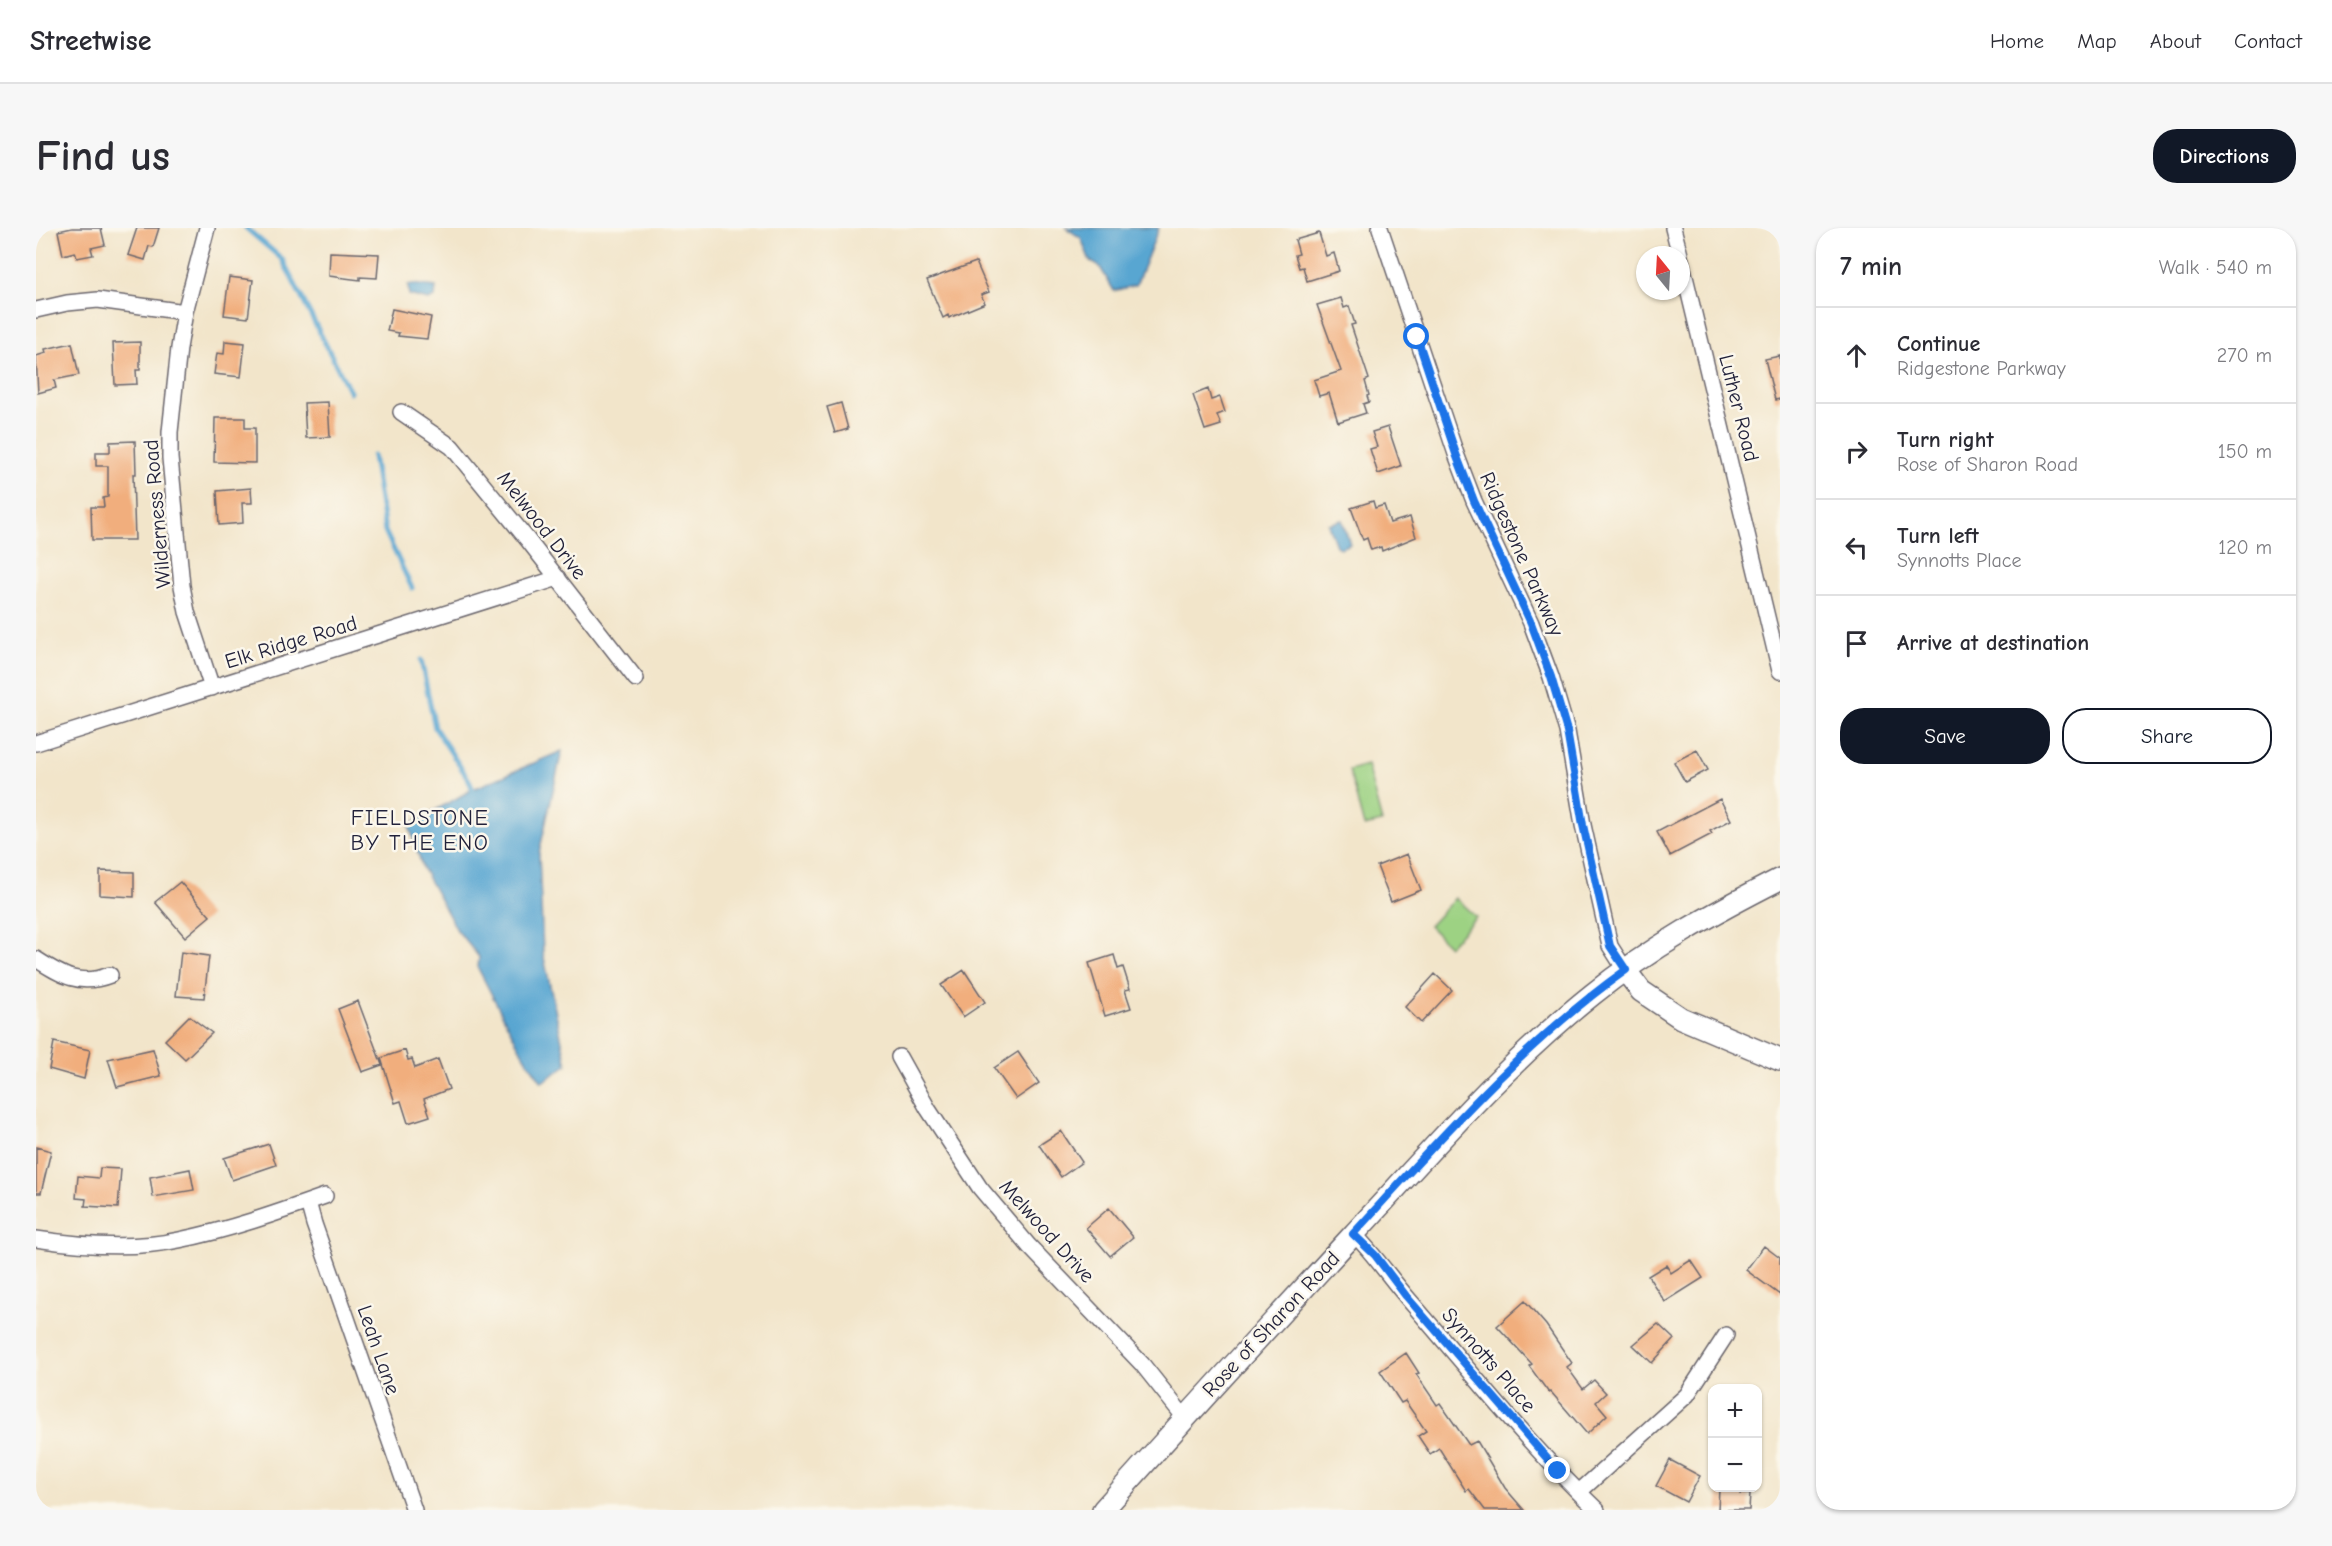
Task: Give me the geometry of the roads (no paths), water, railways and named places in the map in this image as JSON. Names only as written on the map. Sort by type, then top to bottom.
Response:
[{"type":"street","name":"Wilderness Road","points":[[207,228],[185,312],[175,379],[170,458],[182,586],[187,612],[212,688]]},
{"type":"street","name":"Ridgestone Parkway","points":[[1380,228],[1456,454],[1474,501],[1531,623],[1551,677],[1567,731],[1583,825],[1610,946],[1626,970]]},
{"type":"street","points":[[1673,228],[1678,246]]},
{"type":"street","name":"Luther Road","points":[[1690,297],[1780,671]]},
{"type":"street","points":[[36,310],[67,303],[98,300],[185,312]]},
{"type":"street","name":"Melwood Drive","points":[[401,412],[452,447],[636,679]]},
{"type":"street","name":"Elk Ridge Road","points":[[36,743],[558,578]]},
{"type":"street","name":"Rose of Sharon Road","points":[[1104,1510],[1407,1175],[1532,1046],[1595,992],[1626,970],[1687,929],[1780,879]]},
{"type":"street","points":[[36,959],[62,976],[79,980],[98,980],[110,975]]},
{"type":"street","points":[[1626,970],[1641,991],[1681,1018],[1780,1060]]},
{"type":"street","name":"Melwood Drive","points":[[899,1057],[928,1109],[980,1188],[1029,1246],[1142,1364],[1185,1418]]},
{"type":"street","points":[[36,1239],[83,1245],[154,1244],[178,1241],[233,1227],[325,1196]]},
{"type":"street","name":"Leah Lane","points":[[308,1202],[376,1406],[414,1510]]},
{"type":"street","name":"Synnotts Place","points":[[1353,1234],[1375,1255],[1406,1296],[1597,1510]]},
{"type":"street","points":[[1579,1492],[1687,1395],[1726,1335]]},
{"type":"water","points":[[1066,228],[1159,228],[1136,285],[1114,291],[1100,267],[1090,261],[1081,238]]},
{"type":"water","points":[[408,285],[436,287],[435,297],[428,300],[409,295]]},
{"type":"water","points":[[1342,520],[1350,544],[1340,548],[1336,546],[1328,524]]},
{"type":"water","points":[[562,751],[539,853],[543,953],[567,1065],[542,1082],[525,1058],[478,968],[479,957],[457,930],[423,869],[409,825],[473,789]]},
{"type":"waterway","points":[[246,228],[282,259],[350,392]]},
{"type":"waterway","points":[[373,456],[385,531],[412,588]]},
{"type":"waterway","points":[[421,660],[435,728],[469,780],[474,793]]},
{"type":"district","name":"FIELDSTONE BY THE ENO","points":[[420,830]]}]
